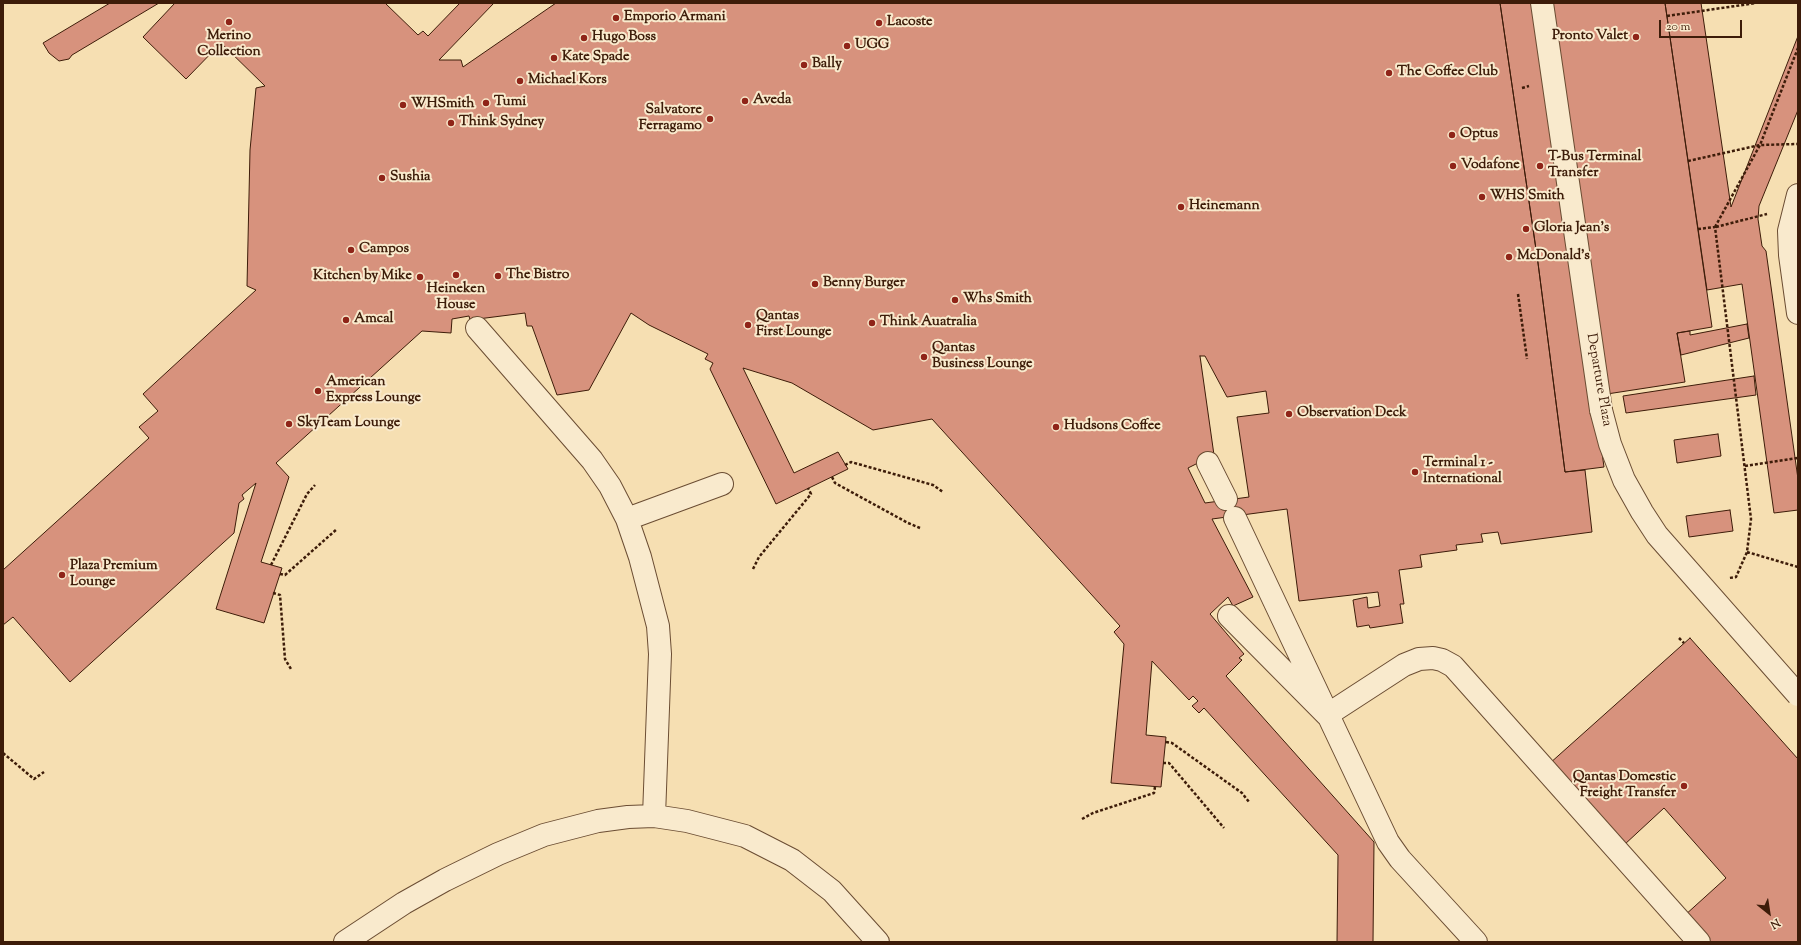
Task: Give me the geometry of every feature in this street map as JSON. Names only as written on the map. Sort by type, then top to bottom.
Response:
[{"type":"street","name":"Departure Plaza","points":[[1542,3],[1601,410],[1604,426],[1617,463],[1639,507],[1657,535],[1798,695]]},
{"type":"street","points":[[1796,201],[1789,231],[1798,313]]},
{"type":"street","points":[[477,328],[592,460],[610,486],[627,519],[640,557],[658,626],[660,654],[654,816]]},
{"type":"street","points":[[1208,463],[1226,499]]},
{"type":"street","points":[[627,519],[722,484]]},
{"type":"street","points":[[1235,518],[1388,842],[1400,859],[1476,942]]},
{"type":"street","points":[[1229,616],[1327,715]]},
{"type":"street","points":[[1327,715],[1404,665],[1419,659],[1432,658],[1442,660],[1453,666],[1699,942]]},
{"type":"street","points":[[345,942],[404,903],[445,880],[498,854],[544,835],[598,821],[628,817],[654,816],[687,821],[744,836],[792,860],[832,891],[878,942]]},
{"type":"path","points":[[1666,16],[1756,3]]},
{"type":"path","points":[[1726,579],[1736,577],[1747,552],[1751,519],[1715,227],[1760,145],[1798,48]]},
{"type":"path","points":[[1688,161],[1760,145],[1798,144]]},
{"type":"path","points":[[1698,229],[1715,227],[1796,201]]},
{"type":"path","points":[[1518,294],[1527,359]]},
{"type":"path","points":[[1745,466],[1798,458]]},
{"type":"path","points":[[845,465],[851,462],[933,485],[943,492]]},
{"type":"path","points":[[832,477],[835,482],[908,524],[920,528]]},
{"type":"path","points":[[271,564],[307,494],[315,484]]},
{"type":"path","points":[[753,569],[759,558],[811,494],[808,488]]},
{"type":"path","points":[[280,574],[285,575],[337,528]]},
{"type":"path","points":[[1747,552],[1798,567]]},
{"type":"path","points":[[273,593],[280,596],[286,659],[291,670]]},
{"type":"path","points":[[1679,638],[1684,643]]},
{"type":"path","points":[[1166,742],[1172,743],[1242,793],[1249,802]]},
{"type":"path","points":[[3,753],[34,778],[44,772]]},
{"type":"path","points":[[1164,763],[1169,763],[1224,828]]},
{"type":"path","points":[[1082,819],[1093,813],[1154,792],[1155,787]]},
{"type":"building","points":[[110,3],[159,3],[72,55],[69,59],[59,61],[49,53],[43,43]]},
{"type":"building","name":"Terminal 1 - International","points":[[175,3],[385,3],[418,35],[423,31],[428,36],[460,3],[494,3],[439,60],[461,60],[463,67],[556,3],[1500,3],[1538,263],[1565,472],[1585,470],[1592,532],[1501,544],[1498,532],[1481,534],[1483,542],[1456,545],[1457,550],[1420,555],[1422,567],[1399,570],[1404,604],[1400,604],[1403,623],[1370,628],[1369,625],[1357,627],[1353,600],[1367,597],[1368,608],[1380,606],[1378,592],[1299,601],[1287,509],[1212,519],[1253,597],[1233,606],[1228,597],[1210,614],[1244,654],[1239,658],[1242,660],[1226,676],[1374,842],[1373,942],[1337,942],[1338,855],[1204,708],[1199,713],[1192,706],[1198,701],[1193,696],[1189,700],[1152,661],[1146,735],[1166,737],[1161,787],[1111,783],[1124,644],[1114,632],[1120,626],[932,419],[873,430],[792,383],[743,368],[794,473],[838,452],[848,469],[776,504],[710,369],[713,363],[705,359],[708,354],[649,325],[631,313],[589,390],[557,395],[532,326],[527,326],[525,313],[470,320],[469,316],[452,319],[451,333],[422,331],[276,463],[289,477],[261,562],[282,568],[264,623],[216,609],[256,483],[242,495],[244,499],[239,503],[234,533],[70,682],[13,617],[3,625],[3,570],[149,438],[139,427],[158,411],[143,394],[256,290],[247,286],[250,150],[256,88],[265,86],[221,43],[186,79],[143,37]],"holes":[[[1200,356],[1205,356],[1227,397],[1266,391],[1269,413],[1237,417],[1249,497],[1205,503],[1188,468],[1214,455]]]},
{"type":"building","points":[[1500,3],[1665,3],[1712,327],[1677,333],[1685,382],[1594,396],[1604,467],[1565,472],[1538,263]]},
{"type":"building","points":[[1665,3],[1701,3],[1731,207],[1798,36],[1798,110],[1759,206],[1758,219],[1762,246],[1766,251],[1798,479],[1798,510],[1774,513],[1742,284],[1707,290]]},
{"type":"building","points":[[1747,324],[1749,338],[1681,355],[1677,333],[1690,331],[1690,335]]},
{"type":"building","points":[[1754,376],[1756,395],[1626,413],[1623,396]]},
{"type":"building","points":[[1718,434],[1721,456],[1677,463],[1674,440]]},
{"type":"building","points":[[1730,510],[1733,531],[1689,537],[1686,516]]},
{"type":"building","name":"Qantas Domestic Freight Transfer","points":[[1690,638],[1798,759],[1798,942],[1707,942],[1684,916],[1726,878],[1664,808],[1624,845],[1549,764]]},
{"type":"place","name":"Emporio Armani","points":[[616,18]]},
{"type":"place","name":"Merino Collection","points":[[229,22]]},
{"type":"place","name":"Lacoste","points":[[879,23]]},
{"type":"place","name":"Pronto Valet","points":[[1636,37]]},
{"type":"place","name":"Hugo Boss","points":[[584,38]]},
{"type":"place","name":"UGG","points":[[847,46]]},
{"type":"place","name":"Kate Spade","points":[[554,58]]},
{"type":"place","name":"Bally","points":[[804,65]]},
{"type":"place","name":"The Coffee Club","points":[[1389,73]]},
{"type":"place","name":"Michael Kors","points":[[520,81]]},
{"type":"place","name":"Aveda","points":[[745,101]]},
{"type":"place","name":"Tumi","points":[[486,103]]},
{"type":"place","name":"WHSmith","points":[[403,105]]},
{"type":"place","name":"Salvatore Ferragamo","points":[[710,119]]},
{"type":"place","name":"Think Sydney","points":[[451,123]]},
{"type":"place","name":"Optus","points":[[1452,135]]},
{"type":"place","name":"Vodafone","points":[[1453,166]]},
{"type":"place","name":"T-Bus Terminal Transfer","points":[[1540,166]]},
{"type":"place","name":"Sushia","points":[[382,178]]},
{"type":"place","name":"WHS Smith","points":[[1482,197]]},
{"type":"place","name":"Heinemann","points":[[1181,207]]},
{"type":"place","name":"Gloria Jean's","points":[[1526,229]]},
{"type":"place","name":"Campos","points":[[351,250]]},
{"type":"place","name":"McDonald's","points":[[1509,257]]},
{"type":"place","name":"Heineken House","points":[[456,275]]},
{"type":"place","name":"The Bistro","points":[[498,276]]},
{"type":"place","name":"Kitchen by Mike","points":[[420,277]]},
{"type":"place","name":"Benny Burger","points":[[815,284]]},
{"type":"place","name":"Whs Smith","points":[[955,300]]},
{"type":"place","name":"Amcal","points":[[346,320]]},
{"type":"place","name":"Think Auatralia","points":[[872,323]]},
{"type":"place","name":"Qantas First Lounge","points":[[748,325]]},
{"type":"place","name":"Qantas Business Lounge","points":[[924,357]]},
{"type":"place","name":"American Express Lounge","points":[[318,391]]},
{"type":"place","name":"Observation Deck","points":[[1289,414]]},
{"type":"place","name":"SkyTeam Lounge","points":[[289,424]]},
{"type":"place","name":"Hudsons Coffee","points":[[1056,427]]},
{"type":"place","name":"Terminal 1 - International","points":[[1415,472]]},
{"type":"place","name":"Plaza Premium Lounge","points":[[62,575]]},
{"type":"place","name":"Qantas Domestic Freight Transfer","points":[[1684,786]]}]
